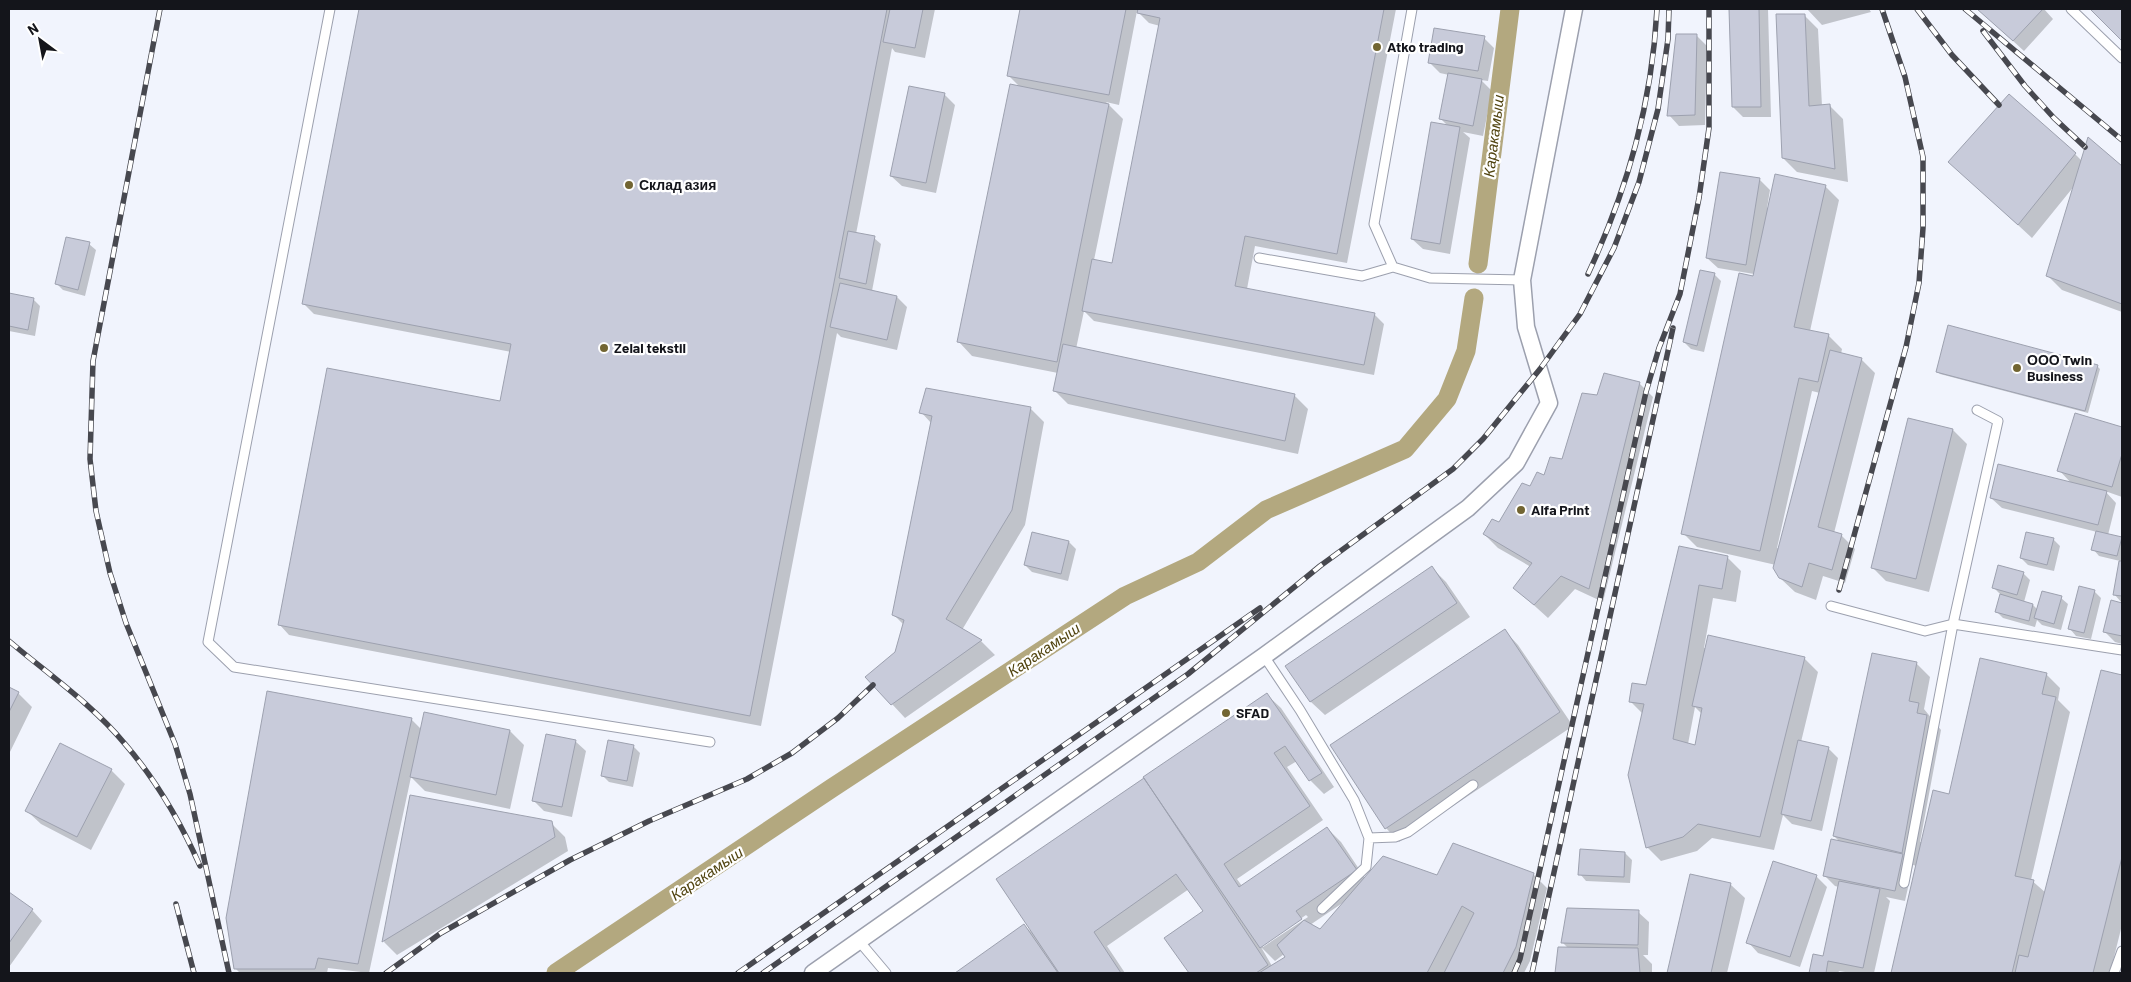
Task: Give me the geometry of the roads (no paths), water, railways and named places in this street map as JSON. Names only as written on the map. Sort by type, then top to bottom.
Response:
[{"type":"street","points":[[813,973],[1264,656],[1468,508],[1516,463],[1549,403],[1526,326],[1522,280],[1574,9]]},
{"type":"lane","points":[[330,9],[208,642],[234,667],[710,742]]},
{"type":"lane","points":[[1393,267],[1374,224],[1412,9]]},
{"type":"lane","points":[[2071,9],[2122,58]]},
{"type":"lane","points":[[1259,258],[1362,276],[1393,267],[1430,278],[1522,280]]},
{"type":"lane","points":[[1904,883],[1953,624],[1998,421],[1977,410]]},
{"type":"lane","points":[[1831,606],[1925,631],[1953,624],[2122,650]]},
{"type":"lane","points":[[1264,656],[1300,710],[1354,800],[1369,838],[1366,868],[1322,909]]},
{"type":"lane","points":[[1369,838],[1395,836],[1408,832],[1473,785]]},
{"type":"lane","points":[[858,941],[886,973]]},
{"type":"lane","points":[[2114,973],[2122,952]]},
{"type":"waterway","name":"Каракамыш","points":[[1478,264],[1510,9]]},
{"type":"waterway","name":"Каракамыш","points":[[556,973],[832,788],[1125,596],[1198,562],[1266,510],[1405,449],[1447,399],[1466,351],[1474,298]]},
{"type":"railway","points":[[160,9],[93,361],[90,459],[96,511],[110,573],[126,623],[175,744],[190,794],[229,973]]},
{"type":"railway","points":[[1588,274],[1615,210],[1636,145],[1650,78],[1657,9]]},
{"type":"railway","points":[[763,973],[1188,674],[1320,566],[1453,469],[1483,439],[1540,369],[1580,314],[1614,248],[1639,182],[1658,109],[1668,39],[1669,9]]},
{"type":"railway","points":[[1514,973],[1520,959],[1646,392],[1659,348],[1680,294],[1699,198],[1709,128],[1709,9]]},
{"type":"railway","points":[[1839,590],[1906,347],[1919,283],[1923,228],[1923,157],[1905,77],[1882,9]]},
{"type":"railway","points":[[1917,9],[1952,55],[1999,105]]},
{"type":"railway","points":[[1965,9],[2122,140]]},
{"type":"railway","points":[[1983,31],[2025,86],[2054,118],[2085,147]]},
{"type":"railway","points":[[1532,973],[1673,328]]},
{"type":"railway","points":[[738,973],[1260,608]]},
{"type":"railway","points":[[9,641],[84,703],[125,744],[167,802],[200,866]]},
{"type":"railway","points":[[386,973],[441,933],[570,860],[649,821],[747,779],[792,753],[838,718],[873,685]]},
{"type":"railway","points":[[176,904],[194,973]]},
{"type":"place","name":"Atko trading","points":[[1377,47]]},
{"type":"place","name":"Склад азия","points":[[629,185]]},
{"type":"place","name":"Zelal tekstil","points":[[604,348]]},
{"type":"place","name":"ООО Twin Business","points":[[2017,368]]},
{"type":"place","name":"Alfa Print","points":[[1521,510]]},
{"type":"place","name":"SFAD","points":[[1226,713]]}]
